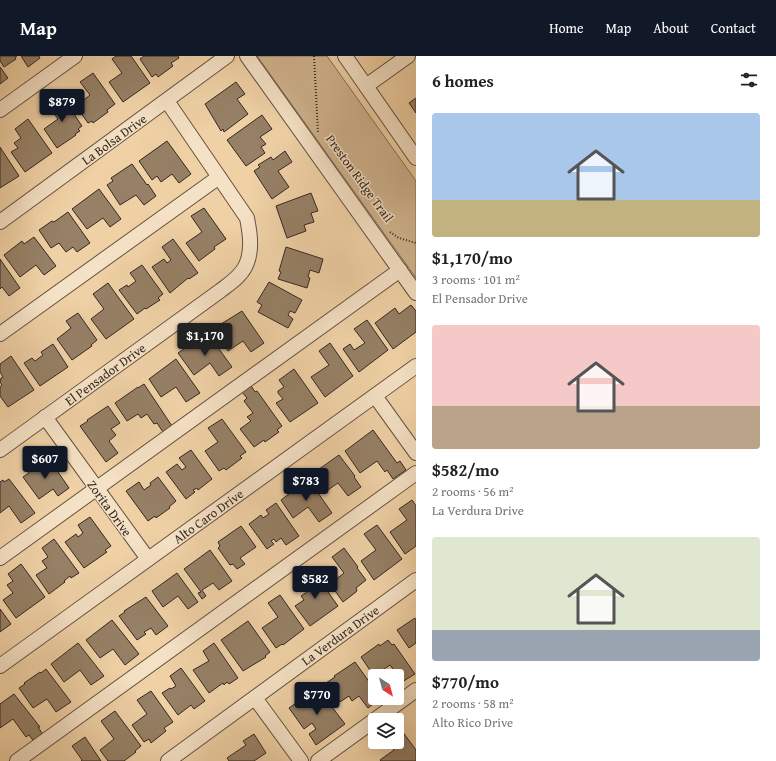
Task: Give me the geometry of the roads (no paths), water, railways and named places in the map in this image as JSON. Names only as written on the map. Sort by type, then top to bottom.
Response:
[{"type":"street","points":[[0,110],[75,56]]},
{"type":"street","name":"La Bolsa Drive","points":[[0,222],[227,56]]},
{"type":"street","points":[[247,56],[416,293]]},
{"type":"street","points":[[345,56],[416,158]]},
{"type":"street","points":[[366,86],[408,56]]},
{"type":"street","name":"El Pensador Drive","points":[[0,450],[236,278],[245,266],[250,248],[250,234],[246,218],[167,101]]},
{"type":"street","points":[[0,334],[219,177]]},
{"type":"street","points":[[0,558],[400,270]]},
{"type":"street","name":"Alto Caro Drive","points":[[0,666],[416,366]]},
{"type":"street","points":[[375,396],[416,453]]},
{"type":"street","name":"Zorita Drive","points":[[45,417],[148,559]]},
{"type":"street","points":[[17,761],[416,473]]},
{"type":"street","name":"La Verdura Drive","points":[[168,761],[416,580]]},
{"type":"street","points":[[318,761],[416,690]]},
{"type":"street","points":[[255,698],[301,761]]}]
